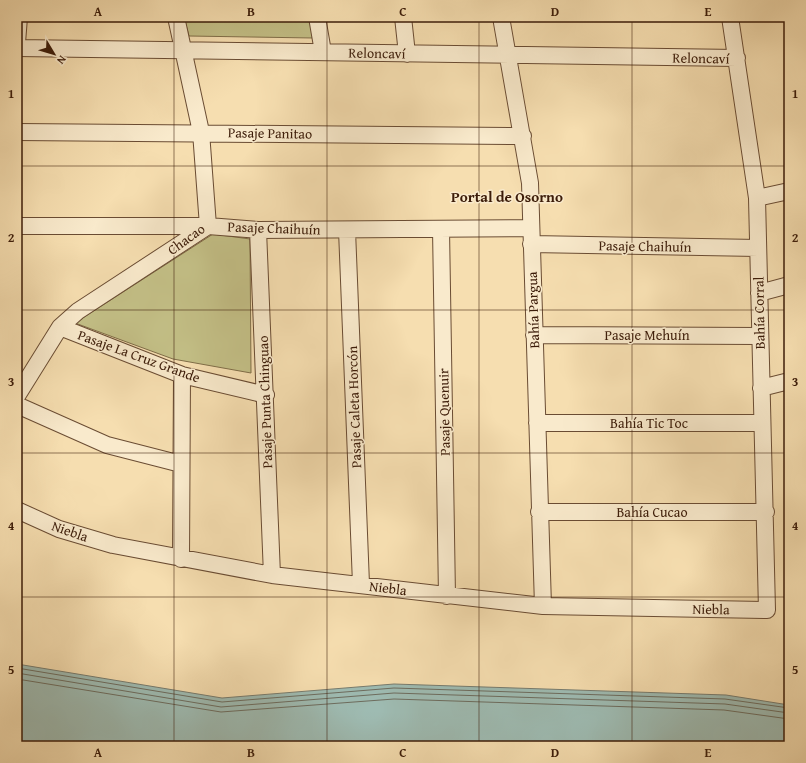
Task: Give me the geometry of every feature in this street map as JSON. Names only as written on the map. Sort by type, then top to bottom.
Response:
[{"type":"street","points":[[17,43],[19,17]]},
{"type":"street","name":"Chacao","points":[[17,396],[60,327],[78,311],[208,226],[201,132],[176,17]]},
{"type":"street","points":[[317,17],[323,52]]},
{"type":"street","points":[[403,17],[407,54]]},
{"type":"street","name":"Bahía Pargua","points":[[501,17],[530,183],[543,606]]},
{"type":"street","name":"Bahía Corral","points":[[730,17],[757,198],[762,423],[766,512],[767,610]]},
{"type":"street","name":"Reloncaví","points":[[17,48],[737,58]]},
{"type":"street","name":"Pasaje Panitao","points":[[17,132],[201,132],[523,136]]},
{"type":"street","points":[[757,198],[789,191]]},
{"type":"street","name":"Pasaje Chaihuín","points":[[17,226],[208,226],[258,230],[531,228]]},
{"type":"street","name":"Pasaje Quenuir","points":[[441,229],[447,596]]},
{"type":"street","name":"Pasaje Punta Chinguao","points":[[258,230],[266,395],[272,575]]},
{"type":"street","name":"Pasaje Caleta Horcón","points":[[346,230],[361,584]]},
{"type":"street","name":"Pasaje Chaihuín","points":[[531,244],[758,248]]},
{"type":"street","points":[[759,293],[789,285]]},
{"type":"street","name":"Pasaje La Cruz Grande","points":[[60,327],[182,375],[266,395]]},
{"type":"street","name":"Pasaje Mehuín","points":[[534,335],[760,336]]},
{"type":"street","points":[[182,375],[182,559]]},
{"type":"street","points":[[761,388],[789,380]]},
{"type":"street","points":[[17,405],[107,445],[181,464]]},
{"type":"street","name":"Bahía Tic Toc","points":[[537,423],[762,423]]},
{"type":"street","name":"Niebla","points":[[17,510],[59,529],[113,545],[272,575],[543,606],[767,610]]},
{"type":"street","name":"Bahía Cucao","points":[[539,512],[766,512]]},
{"type":"shaded area","points":[[184,17],[310,17],[313,38],[189,36]]},
{"type":"shaded area","points":[[213,234],[250,239],[251,373],[173,359],[75,323]]},
{"type":"water","points":[[17,664],[222,698],[394,684],[726,695],[789,705],[789,746],[17,746]]},
{"type":"district","name":"Portal de Osorno","points":[[507,196]]}]
